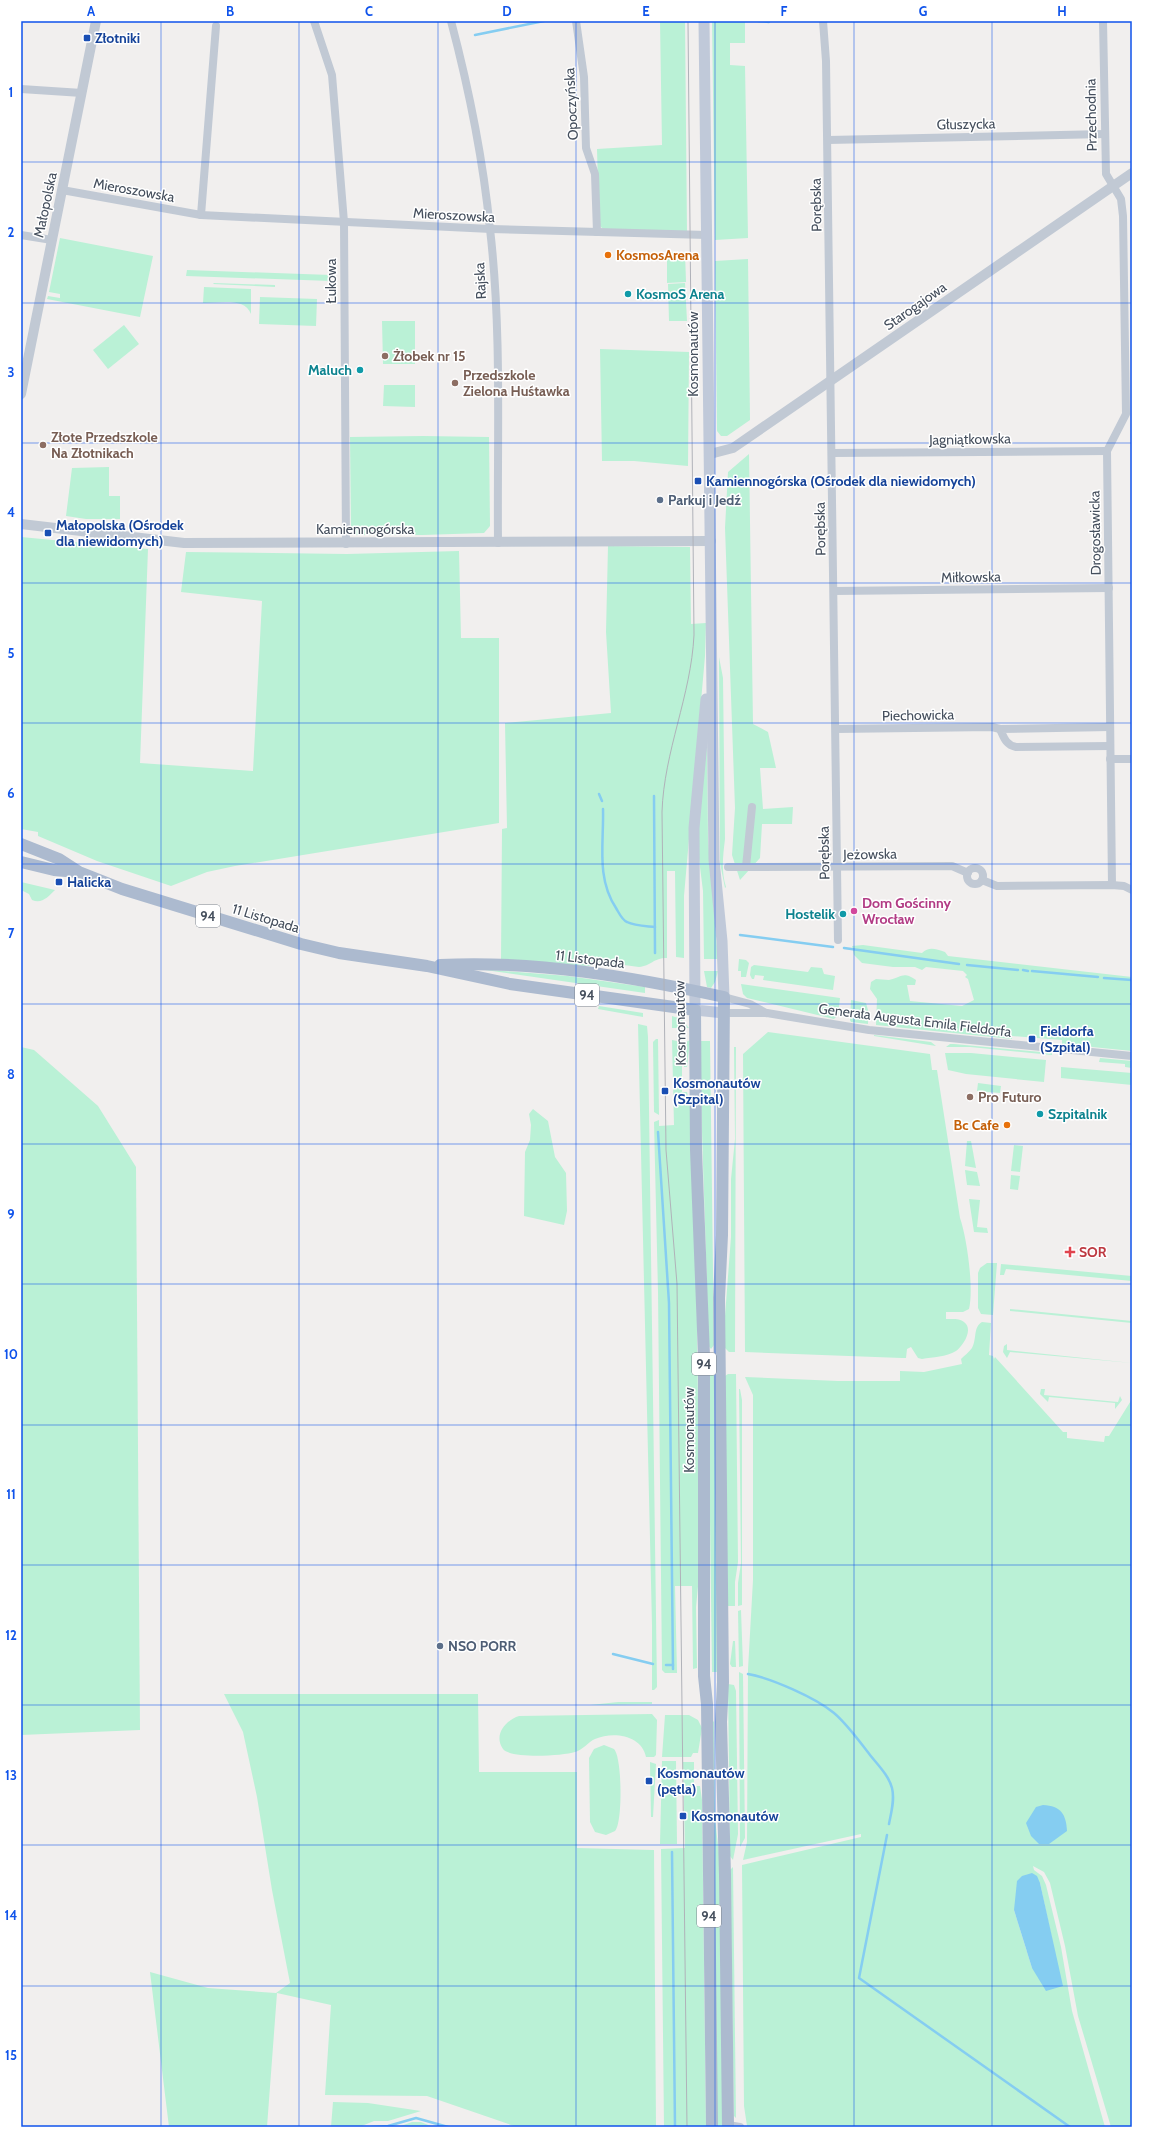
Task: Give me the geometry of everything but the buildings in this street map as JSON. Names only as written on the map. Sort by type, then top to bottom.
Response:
[{"type":"main road","name":"Kosmonautów","points":[[704,21],[714,860],[722,941],[724,997],[722,1236],[718,1298],[723,1682],[721,1722],[725,1875],[728,2126]]},
{"type":"main road","name":"Kosmonautów","points":[[711,662],[702,730],[694,828],[694,1010],[696,1150],[704,1356],[704,1676],[707,1704],[712,2127]]},
{"type":"main road","name":"11 Listopada","points":[[21,844],[59,859],[79,872],[122,889],[301,944],[339,953],[427,966],[510,984],[724,1013]]},
{"type":"main road","name":"11 Listopada","points":[[21,862],[54,870],[79,872]]},
{"type":"main road","name":"11 Listopada","points":[[427,966],[475,963],[562,970],[655,983],[724,997]]},
{"type":"street","name":"Małopolska","points":[[21,394],[23,372],[52,240],[96,21]]},
{"type":"street","name":"Łukowa","points":[[314,21],[332,75],[344,222],[346,544]]},
{"type":"street","name":"Rajska","points":[[452,21],[477,139],[490,229],[497,344],[498,543]]},
{"type":"street","name":"Opoczyńska","points":[[576,21],[584,76],[586,148],[595,174],[597,232]]},
{"type":"street","name":"Porębska","points":[[823,21],[826,61],[828,140],[832,380],[838,940]]},
{"type":"street","name":"Przechodnia","points":[[1103,21],[1106,174],[1113,186]]},
{"type":"street","points":[[201,215],[216,26]]},
{"type":"street","points":[[21,89],[82,93]]},
{"type":"street","name":"Głuszycka","points":[[828,140],[1105,134]]},
{"type":"street","name":"Starogajowa","points":[[710,454],[733,448],[1132,173]]},
{"type":"street","name":"Drogosławicka","points":[[1112,885],[1108,451],[1129,414],[1123,216],[1121,199],[1113,186]]},
{"type":"street","name":"Mieroszowska","points":[[62,190],[201,215],[490,229],[707,235]]},
{"type":"street","points":[[21,235],[52,240]]},
{"type":"street","name":"Jagniątkowska","points":[[832,454],[1108,451]]},
{"type":"street","name":"Kamiennogórska","points":[[21,524],[184,543],[346,544],[711,540]]},
{"type":"street","name":"Miłkowska","points":[[834,591],[1109,588]]},
{"type":"street","name":"Piechowicka","points":[[836,729],[1110,727]]},
{"type":"street","points":[[1000,729],[1005,741],[1010,746],[1016,747],[1110,746]]},
{"type":"street","points":[[1110,759],[1132,759]]},
{"type":"street","points":[[746,867],[752,807]]},
{"type":"street","name":"Jeżowska","points":[[728,866],[952,866],[968,873],[967,878],[972,883],[979,883],[982,880],[997,886],[1112,885],[1124,886],[1132,890]]},
{"type":"street","name":"Generała Augusta Emila Fieldorfa","points":[[724,997],[750,1004],[767,1013]]},
{"type":"street","name":"Generała Augusta Emila Fieldorfa","points":[[724,1013],[767,1013],[869,1030],[1132,1056]]},
{"type":"street","points":[[728,2126],[740,2127]]},
{"type":"green space","points":[[660,21],[685,21],[687,233],[603,229],[599,225],[597,149],[662,145]]},
{"type":"green space","points":[[712,21],[745,21],[745,43],[730,43],[730,65],[745,66],[748,238],[715,240]]},
{"type":"green space","points":[[60,238],[153,256],[140,317],[47,299],[48,296],[60,298],[60,294],[49,292]]},
{"type":"green space","points":[[667,252],[685,252],[686,282],[667,283]]},
{"type":"green space","points":[[748,259],[750,420],[727,436],[721,436],[717,431],[715,261]]},
{"type":"green space","points":[[187,270],[331,275],[331,281],[186,276]]},
{"type":"green space","points":[[685,283],[687,321],[669,321],[668,284]]},
{"type":"green space","points":[[213,284],[275,285],[275,287]]},
{"type":"green space","points":[[204,287],[251,289],[251,314],[243,305],[237,303],[203,303]]},
{"type":"green space","points":[[260,297],[317,299],[316,326],[259,324]]},
{"type":"green space","points":[[382,321],[415,321],[415,364],[383,364]]},
{"type":"green space","points":[[124,325],[139,344],[108,369],[93,350]]},
{"type":"green space","points":[[600,349],[689,352],[688,466],[634,461],[602,461]]},
{"type":"green space","points":[[384,385],[415,385],[415,407],[383,406]]},
{"type":"green space","points":[[350,437],[489,437],[490,526],[484,533],[356,535],[351,530]]},
{"type":"green space","points":[[749,454],[753,724],[768,732],[776,768],[760,768],[763,809],[793,807],[792,824],[762,824],[760,858],[740,880],[732,855],[735,808],[725,528],[728,472]]},
{"type":"green space","points":[[109,467],[109,496],[120,496],[120,519],[86,519],[66,516],[72,468]]},
{"type":"green space","points":[[21,537],[148,549],[140,763],[253,771],[262,601],[181,592],[186,552],[347,554],[459,551],[461,638],[499,638],[499,823],[235,866],[207,872],[171,886],[97,861],[38,836],[38,832],[21,829]]},
{"type":"green space","points":[[608,546],[690,547],[691,624],[706,623],[705,656],[684,896],[684,958],[676,957],[675,871],[667,871],[667,958],[658,959],[639,967],[594,961],[592,966],[586,966],[501,960],[502,829],[507,828],[505,723],[611,713],[606,632]]},
{"type":"green space","points":[[719,657],[723,678],[725,839],[723,875],[725,888],[720,863]]},
{"type":"green space","points":[[707,732],[708,839],[718,959],[704,959],[703,891],[698,851],[698,833]]},
{"type":"green space","points":[[21,882],[55,890],[45,899],[36,901],[32,900],[29,894],[21,890]]},
{"type":"green space","points":[[863,945],[922,953],[927,949],[933,949],[945,952],[948,956],[1132,977],[1132,1051],[1062,1044],[1062,1040],[1012,1036],[1012,1039],[876,1025],[877,999],[870,989],[871,982],[876,979],[889,980],[905,975],[912,977],[916,980],[915,985],[907,985],[910,1001],[962,1006],[974,1000],[968,979],[965,977],[967,975],[963,971],[926,967],[922,970],[915,967],[893,967],[862,963],[854,955],[852,946]]},
{"type":"green space","points":[[739,959],[746,960],[749,963],[746,977],[741,977],[741,971],[738,971]]},
{"type":"green space","points":[[754,965],[808,972],[811,967],[822,968],[824,974],[835,976],[833,990],[763,980],[764,976],[755,975],[754,979],[752,979],[750,975],[751,967]]},
{"type":"green space","points":[[478,969],[568,976],[645,987],[645,993]]},
{"type":"green space","points":[[704,971],[718,971],[715,982],[711,988],[707,987]]},
{"type":"green space","points":[[741,984],[840,998],[838,1015],[834,1019],[747,998],[743,994]]},
{"type":"green space","points":[[851,1000],[866,1003],[868,1010],[868,1024],[851,1022]]},
{"type":"green space","points":[[599,1006],[643,1013],[643,1017],[598,1009]]},
{"type":"green space","points":[[672,1016],[681,1019],[689,1028],[672,1028]]},
{"type":"green space","points":[[638,1024],[647,1026],[648,1037],[657,1687],[654,1690],[652,1690],[652,1625]]},
{"type":"green space","points":[[768,1032],[930,1054],[932,1070],[937,1070],[960,1218],[967,1250],[970,1277],[971,1289],[969,1309],[963,1312],[946,1312],[946,1319],[960,1320],[967,1325],[968,1333],[962,1345],[956,1351],[944,1356],[922,1359],[918,1358],[911,1347],[907,1349],[906,1358],[745,1352],[743,1054]]},
{"type":"green space","points":[[874,1036],[931,1042],[936,1046]]},
{"type":"green space","points":[[658,1039],[659,1115],[654,1112],[653,1042]]},
{"type":"green space","points":[[672,1040],[682,1042],[682,1092],[687,1092],[691,1111],[696,1241],[700,1566],[696,1607],[697,1668],[693,1669],[692,1586],[675,1586],[677,1673],[665,1673],[662,1670],[658,1292],[654,1122],[659,1120],[659,1126],[674,1125]]},
{"type":"green space","points":[[690,1040],[687,1067],[684,1067],[684,1043]]},
{"type":"green space","points":[[700,1041],[710,1041],[714,1345],[711,1349],[708,1345]]},
{"type":"green space","points":[[950,1044],[1052,1053],[1052,1055],[970,1047],[946,1047]]},
{"type":"green space","points":[[21,1047],[34,1050],[98,1106],[136,1167],[140,1730],[21,1735]]},
{"type":"green space","points":[[734,1047],[736,1047],[735,1352],[729,1352],[725,1348],[725,1316],[731,1237],[731,1179],[735,1139]]},
{"type":"green space","points":[[945,1053],[971,1053],[1046,1060],[1044,1082],[966,1074],[948,1070]]},
{"type":"green space","points":[[1100,1058],[1132,1061],[1132,1068],[1125,1067],[1125,1064],[1099,1062]]},
{"type":"green space","points":[[1061,1067],[1132,1073],[1132,1085],[1061,1078]]},
{"type":"green space","points":[[978,1083],[1001,1086],[1000,1093],[977,1091]]},
{"type":"green space","points":[[533,1109],[548,1121],[555,1157],[566,1173],[567,1211],[564,1225],[524,1216],[525,1152],[530,1140],[531,1125],[529,1114]]},
{"type":"green space","points":[[967,1141],[971,1141],[976,1168],[965,1166]]},
{"type":"green space","points":[[1014,1145],[1023,1146],[1020,1172],[1011,1171]]},
{"type":"green space","points":[[965,1170],[977,1172],[980,1186],[967,1185]]},
{"type":"green space","points":[[1011,1175],[1020,1176],[1018,1190],[1010,1189]]},
{"type":"green space","points":[[969,1199],[980,1200],[977,1227],[987,1228],[988,1233],[974,1232]]},
{"type":"green space","points":[[987,1263],[997,1263],[993,1315],[981,1314],[978,1308],[978,1273],[980,1268]]},
{"type":"green space","points":[[1001,1264],[1132,1276],[1132,1281],[1006,1269],[1004,1275],[1000,1275]]},
{"type":"green space","points":[[1010,1309],[1132,1321],[1132,1323],[1010,1311]]},
{"type":"green space","points":[[982,1322],[991,1323],[989,1355],[993,1356],[994,1359],[995,1357],[1063,1432],[1067,1432],[1067,1438],[1104,1442],[1105,1436],[1109,1436],[1132,1399],[1132,2127],[1111,2127],[1078,2016],[1065,1946],[1050,1883],[1044,1872],[1033,1866],[1034,1870],[1042,1876],[1046,1885],[1061,1947],[1072,2011],[1105,2127],[750,2127],[747,2126],[744,2106],[742,1865],[861,1837],[861,1834],[743,1860],[747,1842],[748,1669],[753,1580],[753,1395],[745,1377],[838,1381],[900,1381],[900,1371],[924,1372],[962,1364],[961,1359],[972,1348],[979,1324]],"holes":[[[1040,1883],[1057,1963],[1032,1968],[1014,1910]]]},
{"type":"green space","points":[[1007,1344],[1007,1350],[1132,1363],[1010,1352],[1007,1358],[1003,1352],[1004,1346]]},
{"type":"green space","points":[[711,1362],[714,1366],[718,1672],[712,1672],[708,1366]]},
{"type":"green space","points":[[728,1374],[736,1374],[738,1562],[735,1582],[735,1606],[728,1606],[727,1599],[725,1376]]},
{"type":"green space","points":[[739,1389],[742,1400],[742,1605],[738,1606],[738,1583],[741,1563]]},
{"type":"green space","points":[[1041,1389],[1045,1389],[1044,1395],[1118,1402],[1120,1396],[1122,1400],[1115,1409],[1115,1403],[1049,1397],[1048,1402],[1040,1394]]},
{"type":"green space","points":[[741,1610],[743,1666],[739,1667],[738,1611]]},
{"type":"green space","points":[[733,1641],[735,1641],[736,1667],[732,1667],[730,1664]]},
{"type":"green space","points":[[739,1672],[743,1674],[745,1838],[740,1847]]},
{"type":"green space","points":[[728,1684],[734,1685],[736,1691],[738,1834],[733,1860],[730,1856]]},
{"type":"green space","points":[[224,1694],[478,1694],[479,1772],[577,1772],[577,1848],[654,1850],[656,2127],[517,2127],[427,2096],[325,2095],[331,2005],[277,1993],[267,2127],[169,2127],[150,1972],[208,1988],[276,1993],[290,1983],[272,1890],[257,1797],[243,1732]]},
{"type":"green space","points":[[618,1702],[652,1702],[652,1704],[590,1705]]},
{"type":"green space","points":[[652,1714],[657,1720],[656,1755],[654,1757],[646,1757],[639,1744],[626,1737],[618,1735],[610,1735],[595,1739],[581,1750],[559,1755],[537,1756],[516,1754],[503,1749],[500,1744],[499,1738],[502,1729],[510,1721],[519,1716]]},
{"type":"green space","points":[[665,1715],[689,1715],[698,1720],[702,1728],[698,1753],[693,1753],[691,1757],[662,1757]]},
{"type":"green space","points":[[712,1720],[714,1722],[715,1819],[720,1862],[723,2127],[717,2127]]},
{"type":"green space","points":[[604,1745],[614,1749],[617,1754],[620,1776],[618,1825],[615,1831],[606,1835],[595,1832],[590,1822],[589,1758],[594,1749]]},
{"type":"green space","points":[[662,1761],[676,1761],[677,1844],[660,1844]]},
{"type":"green space","points":[[650,1762],[656,1764],[653,1817],[651,1817]]},
{"type":"green space","points":[[683,1762],[694,1762],[694,1786],[700,1786],[702,1800],[706,2127],[664,2127],[661,1849],[685,1848]]},
{"type":"green space","points":[[733,1867],[736,2118],[734,2116],[730,1870]]},
{"type":"green space","points":[[333,2102],[368,2103],[421,2111],[388,2121],[374,2121],[359,2127],[331,2127]]},
{"type":"green space","points":[[412,2122],[421,2122],[433,2127],[398,2127]]},
{"type":"water","points":[[1043,1805],[1054,1807],[1061,1812],[1064,1816],[1067,1831],[1049,1844],[1039,1844],[1031,1836],[1026,1823],[1036,1807]]},
{"type":"water","points":[[1032,1873],[1037,1876],[1040,1883],[1063,1986],[1046,1991],[1032,1968],[1014,1910],[1017,1881],[1022,1876]]},
{"type":"waterway","points":[[475,35],[544,21]]},
{"type":"waterway","points":[[758,21],[769,22]]},
{"type":"waterway","points":[[599,794],[602,801]]},
{"type":"waterway","points":[[654,796],[655,953]]},
{"type":"waterway","points":[[603,809],[602,860],[603,872],[610,897],[625,921],[637,925],[655,927]]},
{"type":"waterway","points":[[740,935],[833,947]]},
{"type":"waterway","points":[[844,948],[959,964]]},
{"type":"waterway","points":[[967,965],[1018,970]]},
{"type":"waterway","points":[[1023,970],[1028,971]]},
{"type":"waterway","points":[[1032,971],[1098,977]]},
{"type":"waterway","points":[[1104,978],[1132,980]]},
{"type":"waterway","points":[[658,1132],[669,1303],[673,1669]]},
{"type":"waterway","points":[[613,1654],[653,1664]]},
{"type":"waterway","points":[[666,1665],[673,1665]]},
{"type":"waterway","points":[[748,1674],[781,1684],[805,1695],[826,1707],[844,1723],[883,1771],[891,1784],[893,1797],[889,1824]]},
{"type":"waterway","points":[[887,1835],[859,1978],[1070,2127]]},
{"type":"waterway","points":[[672,1852],[675,2127]]},
{"type":"waterway","points":[[371,2127],[388,2126],[416,2118],[448,2127]]},
{"type":"tram line","points":[[687,2127],[677,1284],[666,1150],[662,812],[667,767],[688,680],[694,635],[688,21]]},
{"type":"place","name":"Złotniki","points":[[87,38]]},
{"type":"place","name":"KosmosArena","points":[[608,255]]},
{"type":"place","name":"KosmoS Arena","points":[[628,294]]},
{"type":"place","name":"Żłobek nr 15","points":[[385,356]]},
{"type":"place","name":"Maluch","points":[[360,370]]},
{"type":"place","name":"Przedszkole Zielona Huśtawka","points":[[455,383]]},
{"type":"place","name":"Złote Przedszkole Na Złotnikach","points":[[43,445]]},
{"type":"place","name":"Kamiennogórska (Ośrodek dla niewidomych)","points":[[698,481]]},
{"type":"place","name":"Parkuj i Jedź","points":[[660,500]]},
{"type":"place","name":"Małopolska (Ośrodek dla niewidomych)","points":[[48,533]]},
{"type":"place","name":"Halicka","points":[[59,882]]},
{"type":"place","name":"Dom Gościnny Wrocław","points":[[854,911]]},
{"type":"place","name":"Hostelik","points":[[843,914]]},
{"type":"place","name":"Fieldorfa (Szpital)","points":[[1032,1039]]},
{"type":"place","name":"Kosmonautów (Szpital)","points":[[665,1091]]},
{"type":"place","name":"Pro Futuro","points":[[970,1097]]},
{"type":"place","name":"Szpitalnik","points":[[1040,1114]]},
{"type":"place","name":"Bc Cafe","points":[[1007,1125]]},
{"type":"place","name":"SOR","points":[[1070,1252]]},
{"type":"place","name":"NSO PORR","points":[[440,1646]]},
{"type":"place","name":"Kosmonautów (pętla)","points":[[649,1781]]},
{"type":"place","name":"Kosmonautów","points":[[683,1816]]}]
